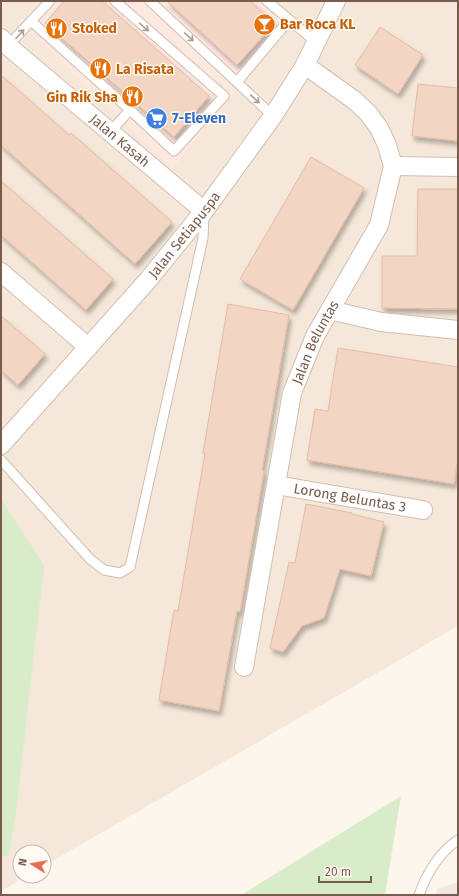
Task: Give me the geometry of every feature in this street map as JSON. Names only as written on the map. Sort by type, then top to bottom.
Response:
[{"type":"street","name":"Jalan Setiapuspa","points":[[1,445],[148,280],[204,211],[273,116],[305,65],[336,1]]},
{"type":"street","name":"Jalan Kasah","points":[[5,42],[204,211]]},
{"type":"street","name":"Jalan Beluntas","points":[[244,667],[292,393],[315,336],[379,225],[393,166],[385,139],[368,113],[354,100],[305,65]]},
{"type":"street","points":[[393,166],[458,167]]},
{"type":"street","points":[[1,272],[88,347]]},
{"type":"street","points":[[330,310],[381,322],[458,330]]},
{"type":"street","name":"Lorong Beluntas 3","points":[[276,485],[423,510]]},
{"type":"lane","points":[[5,42],[31,21],[50,1]]},
{"type":"lane","points":[[31,21],[174,151],[224,96],[115,1]]},
{"type":"lane","points":[[150,1],[273,116]]},
{"type":"lane","points":[[267,1],[316,42]]},
{"type":"lane","points":[[237,82],[289,20]]},
{"type":"lane","points":[[110,132],[130,110]]},
{"type":"lane","points":[[1,460],[90,559],[104,570],[120,573],[130,567],[204,238],[204,211]]},
{"type":"lane","points":[[419,895],[423,882],[436,861],[458,840]]},
{"type":"shaded area","points":[[1,1],[458,1],[458,626],[52,861],[52,844],[12,844],[13,884],[1,891]]},
{"type":"shaded area","points":[[39,1],[276,1],[295,18],[172,169],[20,22]]},
{"type":"shaded area","points":[[458,882],[458,895],[436,895],[437,889]]},
{"type":"green space","points":[[1,499],[44,565],[17,805],[9,855],[1,857]]},
{"type":"green space","points":[[401,796],[385,895],[241,895]]},
{"type":"building","points":[[64,1],[102,1],[209,96],[174,137],[45,23]]},
{"type":"building","points":[[167,1],[250,1],[275,23],[237,65]]},
{"type":"building","points":[[380,27],[423,55],[398,94],[355,65]]},
{"type":"building","points":[[1,75],[69,135],[71,133],[172,222],[135,264],[1,145]]},
{"type":"building","points":[[418,84],[458,88],[458,141],[412,136]]},
{"type":"building","points":[[311,157],[364,188],[293,310],[240,279]]},
{"type":"building","points":[[1,181],[113,279],[86,310],[1,235]]},
{"type":"building","points":[[418,189],[458,189],[458,309],[382,308],[382,256],[417,256]]},
{"type":"building","points":[[228,304],[289,315],[262,470],[264,471],[240,612],[237,611],[219,711],[159,700],[174,610],[178,611],[205,453],[203,453]]},
{"type":"building","points":[[1,316],[45,354],[18,385],[1,370]]},
{"type":"building","points":[[338,348],[458,367],[458,458],[454,484],[307,460],[315,409],[328,411]]},
{"type":"building","points":[[306,504],[352,513],[384,522],[371,576],[340,569],[324,618],[302,626],[283,652],[270,648],[289,562],[295,563]]},
{"type":"place","name":"Bar Roca KL","points":[[264,24]]},
{"type":"place","name":"Stoked","points":[[56,28]]},
{"type":"place","name":"La Risata","points":[[100,69]]},
{"type":"place","name":"Gin Rik Sha","points":[[133,97]]},
{"type":"place","name":"7-Eleven","points":[[156,118]]}]
